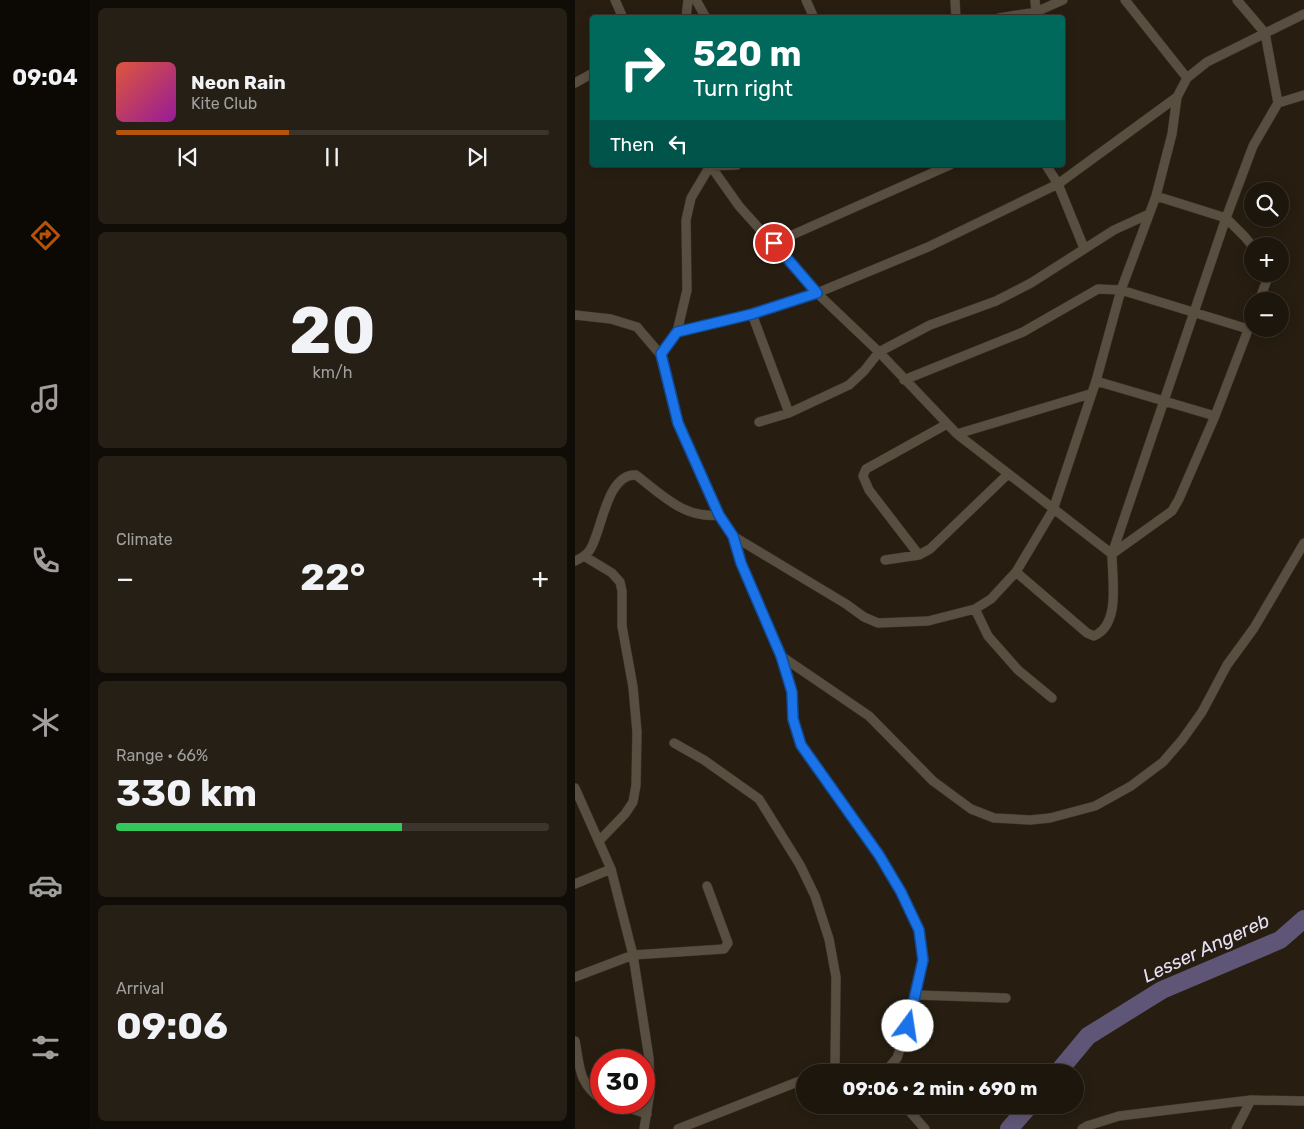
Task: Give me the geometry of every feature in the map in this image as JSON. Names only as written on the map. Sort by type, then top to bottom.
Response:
[{"type":"street","points":[[615,0],[622,15]]},
{"type":"street","points":[[686,15],[688,0]]},
{"type":"street","points":[[696,0],[704,15]]},
{"type":"street","points":[[806,0],[813,15]]},
{"type":"street","points":[[955,0],[956,15]]},
{"type":"street","points":[[1035,0],[1036,12]]},
{"type":"street","points":[[1018,15],[1036,12],[1063,0]]},
{"type":"street","points":[[1125,0],[1187,78]]},
{"type":"street","points":[[1237,0],[1265,34],[1279,103]]},
{"type":"street","points":[[733,536],[846,604],[864,617],[878,623],[928,621],[975,609],[991,599],[1016,572],[1053,510],[1090,394],[1096,381],[1121,290],[1156,196],[1172,134],[1177,97],[1187,78],[1207,62],[1304,14]]},
{"type":"street","points":[[575,83],[590,75]]},
{"type":"street","points":[[1016,572],[1079,628],[1094,636],[1106,628],[1113,609],[1112,554],[1226,218],[1253,146],[1279,103],[1304,95]]},
{"type":"street","points":[[677,332],[752,314],[817,293],[928,247],[1057,184],[1177,97]]},
{"type":"street","points":[[661,354],[677,332],[687,290],[686,220],[691,198],[709,167]]},
{"type":"street","points":[[711,167],[739,206],[817,293],[879,352],[957,434],[1112,554]]},
{"type":"street","points":[[774,243],[945,167]]},
{"type":"street","points":[[1047,167],[1057,184],[1084,248]]},
{"type":"street","points":[[1156,196],[1226,218],[1245,237]]},
{"type":"street","points":[[759,422],[789,413],[849,385],[864,371],[879,352],[930,325],[996,301],[1014,292],[1114,230],[1149,214]]},
{"type":"street","points":[[904,380],[1023,332],[1098,290],[1121,290],[1244,328]]},
{"type":"street","points":[[575,314],[611,319],[637,327],[661,354],[678,423],[719,515],[733,536],[741,563],[781,656],[792,692],[793,719],[801,745],[879,855],[901,892],[919,930],[923,960],[916,995],[897,1058],[892,1064]]},
{"type":"street","points":[[752,314],[789,413]]},
{"type":"street","points":[[1112,554],[1172,511],[1215,416],[1245,337]]},
{"type":"street","points":[[1096,381],[1215,416]]},
{"type":"street","points":[[957,434],[1090,394]]},
{"type":"street","points":[[919,555],[869,490],[863,476],[866,469],[947,424]]},
{"type":"street","points":[[575,561],[585,556],[592,547],[605,507],[619,481],[629,474],[636,474],[678,507],[705,517],[719,515]]},
{"type":"street","points":[[885,560],[919,555],[930,549],[1007,474]]},
{"type":"street","points":[[781,656],[869,716],[933,781],[971,809],[995,818],[1030,820],[1050,818],[1095,806],[1131,786],[1169,754],[1182,740],[1202,712],[1227,665],[1254,628],[1304,543]]},
{"type":"street","points":[[585,556],[612,573],[620,582],[622,591],[622,626],[633,687],[637,732],[636,785],[633,802],[625,814],[599,841]]},
{"type":"street","points":[[975,609],[988,636],[1018,670],[1052,698]]},
{"type":"street","points":[[674,742],[704,760],[759,799],[800,865],[815,896],[829,939],[836,977],[835,1064]]},
{"type":"street","points":[[575,788],[579,802],[611,869],[633,955],[648,1049]]},
{"type":"street","points":[[575,884],[611,869]]},
{"type":"street","points":[[575,977],[633,955],[718,950],[726,947],[728,943],[707,886]]},
{"type":"street","points":[[916,995],[1006,998]]},
{"type":"street","points":[[575,1041],[582,1079],[590,1090]]},
{"type":"street","points":[[678,1129],[796,1083]]},
{"type":"street","points":[[1236,1129],[1251,1100]]},
{"type":"street","points":[[1083,1129],[1119,1116],[1251,1100],[1304,1101]]},
{"type":"street","points":[[644,1129],[647,1114]]},
{"type":"street","points":[[912,1114],[925,1129]]},
{"type":"waterway","name":"Lesser Angereb","points":[[1065,1064],[1088,1036],[1162,990],[1280,940],[1304,919]]},
{"type":"waterway","name":"Lesser Angereb","points":[[1009,1129],[1022,1114]]},
{"type":"route","points":[[774,243],[817,293],[721,323],[677,332],[661,354],[678,423],[719,515],[733,536],[741,563],[781,656],[792,692],[793,719],[801,745],[879,855],[901,892],[919,930],[923,960],[908,1026]]}]
